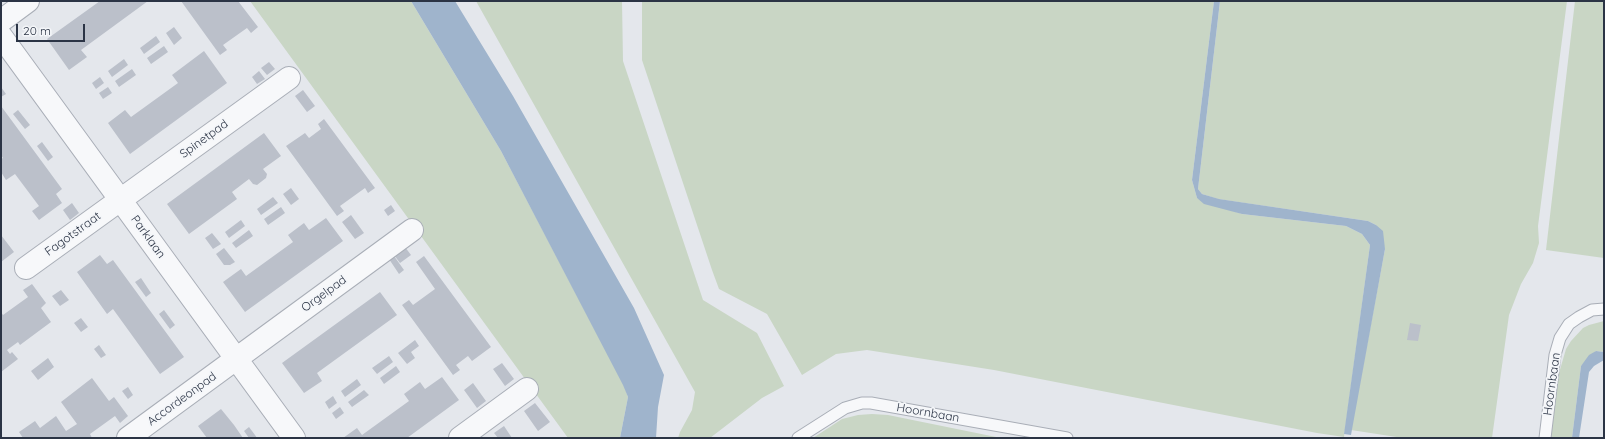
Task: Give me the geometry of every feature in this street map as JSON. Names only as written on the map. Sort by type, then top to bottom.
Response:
[{"type":"street","points":[[1,21],[28,1]]},
{"type":"street","name":"Parklaan","points":[[1,36],[294,438]]},
{"type":"street","name":"Spinetpad","points":[[120,200],[289,78]]},
{"type":"street","name":"Fagotstraat","points":[[26,268],[120,200]]},
{"type":"street","name":"Orgelpad","points":[[237,359],[412,230]]},
{"type":"street","name":"Accordeonpad","points":[[128,438],[237,359]]},
{"type":"street","points":[[460,438],[527,389]]},
{"type":"lane","name":"Hoornbaan","points":[[1544,438],[1555,356],[1560,338],[1568,324],[1592,310],[1604,309]]},
{"type":"lane","name":"Hoornbaan","points":[[798,438],[845,408],[862,403],[871,403],[1067,438]]},
{"type":"green space","points":[[250,1],[411,1],[501,151],[624,385],[628,397],[620,438],[568,438]]},
{"type":"green space","points":[[476,1],[622,1],[623,61],[703,300],[757,333],[784,386],[762,398],[710,438],[678,438],[692,410],[695,392]]},
{"type":"green space","points":[[642,1],[1214,1],[1192,180],[1197,198],[1242,214],[1346,226],[1362,234],[1370,245],[1344,437],[994,370],[867,350],[836,354],[802,375],[767,314],[719,289],[642,60]]},
{"type":"green space","points":[[1220,1],[1567,1],[1538,226],[1539,243],[1533,263],[1521,284],[1509,315],[1492,438],[1403,438],[1351,430],[1385,249],[1376,225],[1368,221],[1218,199],[1202,194],[1198,189]]},
{"type":"green space","points":[[1575,1],[1604,1],[1604,258],[1546,250]]},
{"type":"green space","points":[[1604,321],[1604,352],[1596,351],[1581,366],[1572,438],[1551,438],[1559,373],[1566,349],[1583,328]]},
{"type":"green space","points":[[858,415],[888,415],[1001,438],[813,438],[842,419]]},
{"type":"water","points":[[411,1],[455,1],[513,96],[634,308],[664,375],[658,407],[656,438],[620,438],[628,397],[623,385],[501,151]]},
{"type":"water","points":[[1214,1],[1220,1],[1198,189],[1202,194],[1219,199],[1368,221],[1383,231],[1385,249],[1351,435],[1344,434],[1370,245],[1362,234],[1346,226],[1242,214],[1204,204],[1197,198],[1192,180]]},
{"type":"water","points":[[1596,351],[1604,352],[1604,360],[1594,366],[1589,372],[1579,438],[1572,438],[1581,366],[1589,355]]},
{"type":"building","points":[[100,1],[148,1],[81,50],[87,57],[69,70],[47,39]]},
{"type":"building","points":[[181,1],[238,1],[258,27],[251,33],[247,28],[223,45],[227,50],[220,55]]},
{"type":"building","points":[[174,27],[182,38],[174,45],[166,33]]},
{"type":"building","points":[[156,36],[160,42],[144,54],[140,48]]},
{"type":"building","points":[[164,46],[168,52],[151,64],[147,58]]},
{"type":"building","points":[[204,51],[227,83],[130,154],[108,123],[125,110],[131,117],[178,83],[172,75]]},
{"type":"building","points":[[124,59],[128,65],[112,77],[108,71]]},
{"type":"building","points":[[269,62],[275,69],[267,75],[261,68]]},
{"type":"building","points":[[132,69],[136,75],[119,87],[115,81]]},
{"type":"building","points":[[259,71],[265,79],[257,84],[252,77]]},
{"type":"building","points":[[100,77],[104,83],[96,89],[92,83]]},
{"type":"building","points":[[1,87],[6,94],[1,97]]},
{"type":"building","points":[[108,87],[112,93],[103,99],[99,93]]},
{"type":"building","points":[[303,90],[315,106],[307,112],[295,96]]},
{"type":"building","points":[[1,106],[62,189],[56,194],[62,203],[39,220],[32,211],[39,206],[15,174],[6,180],[1,172],[1,159],[3,158],[1,155]]},
{"type":"building","points":[[18,110],[30,125],[25,129],[13,114]]},
{"type":"building","points":[[324,119],[375,188],[368,193],[365,188],[340,206],[344,211],[337,216],[286,146],[305,133],[309,138],[321,129],[318,124]]},
{"type":"building","points":[[264,133],[281,156],[263,169],[267,174],[266,178],[257,185],[253,184],[249,179],[232,192],[237,199],[189,234],[167,204]]},
{"type":"building","points":[[42,142],[53,157],[48,161],[37,146]]},
{"type":"building","points":[[291,188],[299,199],[291,205],[283,194]]},
{"type":"building","points":[[273,197],[278,203],[261,215],[257,209]]},
{"type":"building","points":[[72,203],[79,213],[70,220],[63,210]]},
{"type":"building","points":[[391,205],[395,211],[388,216],[384,210]]},
{"type":"building","points":[[281,207],[285,213],[268,225],[264,219]]},
{"type":"building","points":[[351,215],[364,233],[355,239],[342,222]]},
{"type":"building","points":[[326,218],[343,241],[245,312],[223,282],[241,269],[246,276],[293,242],[288,235],[304,223],[309,230]]},
{"type":"building","points":[[241,220],[245,226],[229,238],[225,232]]},
{"type":"building","points":[[249,230],[253,236],[236,248],[232,243]]},
{"type":"building","points":[[212,233],[221,244],[213,249],[205,238]]},
{"type":"building","points":[[1,235],[14,252],[1,262]]},
{"type":"building","points":[[405,247],[411,255],[400,263],[394,255]]},
{"type":"building","points":[[224,248],[235,262],[230,265],[224,265],[216,254]]},
{"type":"building","points":[[100,255],[107,264],[113,260],[184,357],[160,374],[113,309],[107,314],[77,272]]},
{"type":"building","points":[[394,256],[404,270],[399,274],[389,259]]},
{"type":"building","points":[[424,256],[491,347],[472,361],[468,356],[456,365],[460,370],[453,375],[402,305],[409,300],[413,305],[435,289],[416,262]]},
{"type":"building","points":[[141,278],[151,293],[146,297],[135,282]]},
{"type":"building","points":[[32,284],[46,303],[41,308],[51,322],[20,345],[18,342],[7,350],[10,354],[12,352],[18,359],[1,372],[1,312],[3,315],[28,297],[23,290]]},
{"type":"building","points":[[61,290],[69,300],[60,306],[52,296]]},
{"type":"building","points":[[380,292],[397,315],[317,373],[322,381],[304,393],[282,363]]},
{"type":"building","points":[[164,310],[175,325],[170,329],[159,314]]},
{"type":"building","points":[[81,318],[88,327],[81,332],[74,323]]},
{"type":"building","points":[[1410,323],[1421,325],[1418,341],[1407,340]]},
{"type":"building","points":[[415,340],[419,346],[411,352],[415,358],[407,364],[398,353]]},
{"type":"building","points":[[99,345],[106,355],[101,358],[94,349]]},
{"type":"building","points":[[389,356],[393,362],[377,374],[372,368]]},
{"type":"building","points":[[48,358],[54,367],[38,380],[31,371]]},
{"type":"building","points":[[502,363],[514,379],[505,386],[493,369]]},
{"type":"building","points":[[396,366],[400,372],[384,384],[380,378]]},
{"type":"building","points":[[442,377],[459,400],[407,438],[343,438],[357,428],[362,435],[409,401],[404,394],[420,382],[425,389]]},
{"type":"building","points":[[92,378],[109,401],[114,397],[128,416],[120,423],[115,416],[90,434],[92,438],[23,438],[19,432],[35,421],[40,428],[56,416],[66,431],[77,424],[61,402]]},
{"type":"building","points":[[357,379],[361,385],[345,397],[341,391]]},
{"type":"building","points":[[473,383],[486,401],[477,408],[464,390]]},
{"type":"building","points":[[128,387],[133,395],[128,399],[122,391]]},
{"type":"building","points":[[364,390],[369,395],[352,407],[348,402]]},
{"type":"building","points":[[333,396],[337,403],[329,409],[325,402]]},
{"type":"building","points":[[535,403],[550,422],[538,431],[524,411]]},
{"type":"building","points":[[340,407],[344,413],[336,419],[332,413]]},
{"type":"building","points":[[221,409],[243,438],[207,438],[198,426]]},
{"type":"building","points":[[504,426],[512,438],[498,438],[494,433]]},
{"type":"building","points":[[249,427],[257,438],[249,438],[244,431]]}]
